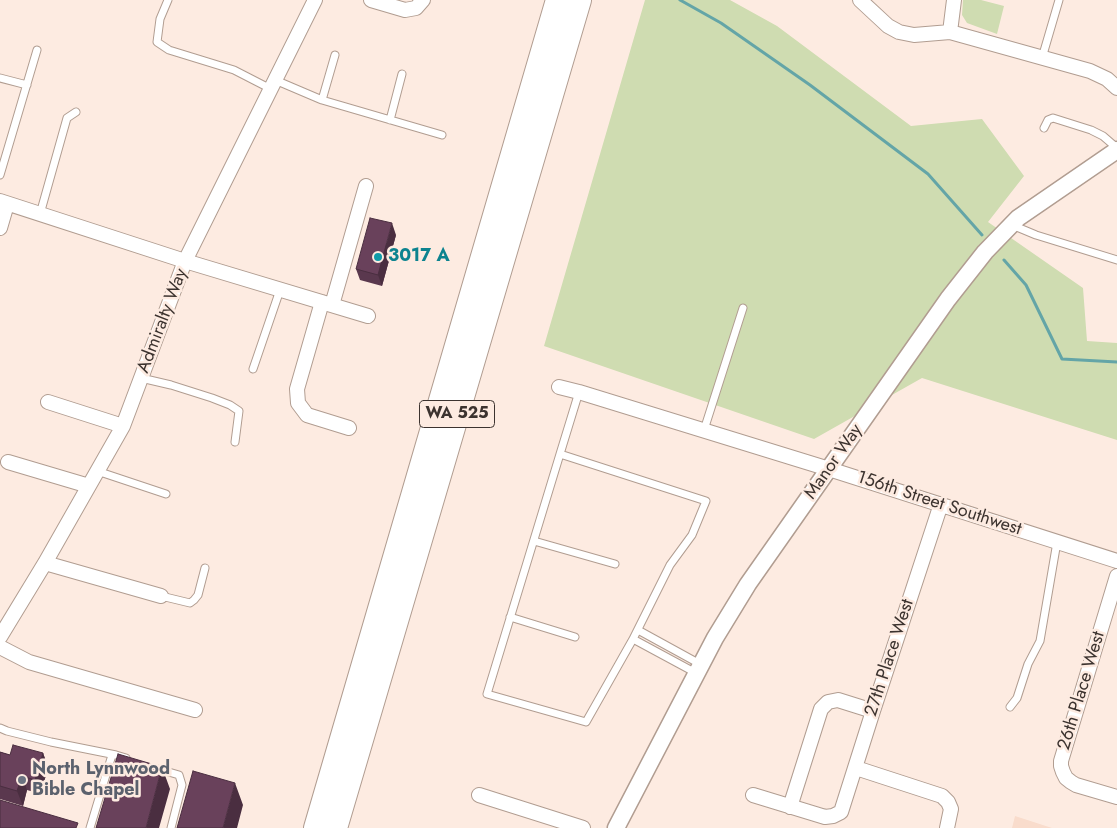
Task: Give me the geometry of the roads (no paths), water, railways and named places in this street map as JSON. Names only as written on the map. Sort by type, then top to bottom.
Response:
[{"type":"highway","name":"WA 525","points":[[316,828],[558,0]]},
{"type":"highway","name":"WA 525","points":[[335,828],[579,0]]},
{"type":"street","name":"Admiralty Way","points":[[0,637],[90,486],[123,426],[185,261],[315,0]]},
{"type":"street","points":[[371,0],[405,10],[419,4]]},
{"type":"street","points":[[860,0],[888,26],[899,32],[914,36],[950,32],[1090,71],[1107,79],[1117,88]]},
{"type":"street","points":[[950,32],[954,0]]},
{"type":"street","name":"Manor Way","points":[[616,828],[698,668],[748,584],[948,299],[985,252],[1018,218],[1117,149]]},
{"type":"street","points":[[349,428],[307,415],[298,403],[297,389],[366,186]]},
{"type":"street","points":[[0,228],[4,202],[185,261],[368,316]]},
{"type":"street","name":"156th Street Southwest","points":[[559,387],[704,430],[1117,561]]},
{"type":"street","points":[[48,402],[123,426]]},
{"type":"street","points":[[8,462],[90,486]]},
{"type":"street","name":"27th Place West","points":[[790,807],[825,817],[841,812],[872,711],[941,504]]},
{"type":"street","points":[[45,563],[161,596]]},
{"type":"street","name":"26th Place West","points":[[1117,576],[1061,762],[1066,778],[1076,785],[1117,797]]},
{"type":"street","points":[[0,647],[29,662],[195,710]]},
{"type":"street","points":[[753,795],[790,807],[821,709],[828,702],[838,700],[872,711]]},
{"type":"street","points":[[856,768],[942,796],[948,802],[951,809],[947,828]]},
{"type":"street","points":[[479,795],[583,828]]},
{"type":"lane","points":[[1042,58],[1059,0]]},
{"type":"lane","points":[[165,1],[160,18],[157,42],[169,50],[234,70],[273,85],[442,135]]},
{"type":"lane","points":[[0,174],[38,50]]},
{"type":"lane","points":[[322,100],[334,55]]},
{"type":"lane","points":[[390,120],[402,74]]},
{"type":"lane","points":[[0,78],[27,85]]},
{"type":"lane","points":[[40,214],[67,118],[76,112]]},
{"type":"lane","points":[[1044,128],[1048,120],[1053,118],[1091,130],[1103,136],[1117,149]]},
{"type":"lane","points":[[1012,224],[1036,236],[1117,260]]},
{"type":"lane","points":[[253,369],[280,290]]},
{"type":"lane","points":[[704,430],[743,308]]},
{"type":"lane","points":[[141,378],[212,398],[230,405],[239,411],[235,442]]},
{"type":"lane","points":[[560,454],[706,501],[692,535],[670,565],[638,630],[586,722],[487,694],[534,541],[560,454],[579,392]]},
{"type":"lane","points":[[97,471],[166,494]]},
{"type":"lane","points":[[534,541],[615,564]]},
{"type":"lane","points":[[1010,707],[1017,698],[1028,664],[1040,641],[1057,542]]},
{"type":"lane","points":[[161,596],[190,603],[198,595],[205,568]]},
{"type":"lane","points":[[510,618],[574,636]]},
{"type":"lane","points":[[638,630],[698,668]]},
{"type":"lane","points":[[633,639],[698,668]]},
{"type":"lane","points":[[0,728],[51,742],[112,754],[134,761]]},
{"type":"lane","points":[[90,828],[112,754]]},
{"type":"lane","points":[[152,766],[179,775],[182,785],[171,828]]},
{"type":"waterway","points":[[680,0],[721,23],[810,85],[928,174],[982,235]]},
{"type":"waterway","points":[[1004,260],[1026,285],[1062,359],[1117,362]]},
{"type":"place","name":"3017 A","points":[[378,257]]},
{"type":"place","name":"North Lynnwood Bible Chapel","points":[[22,780]]}]
